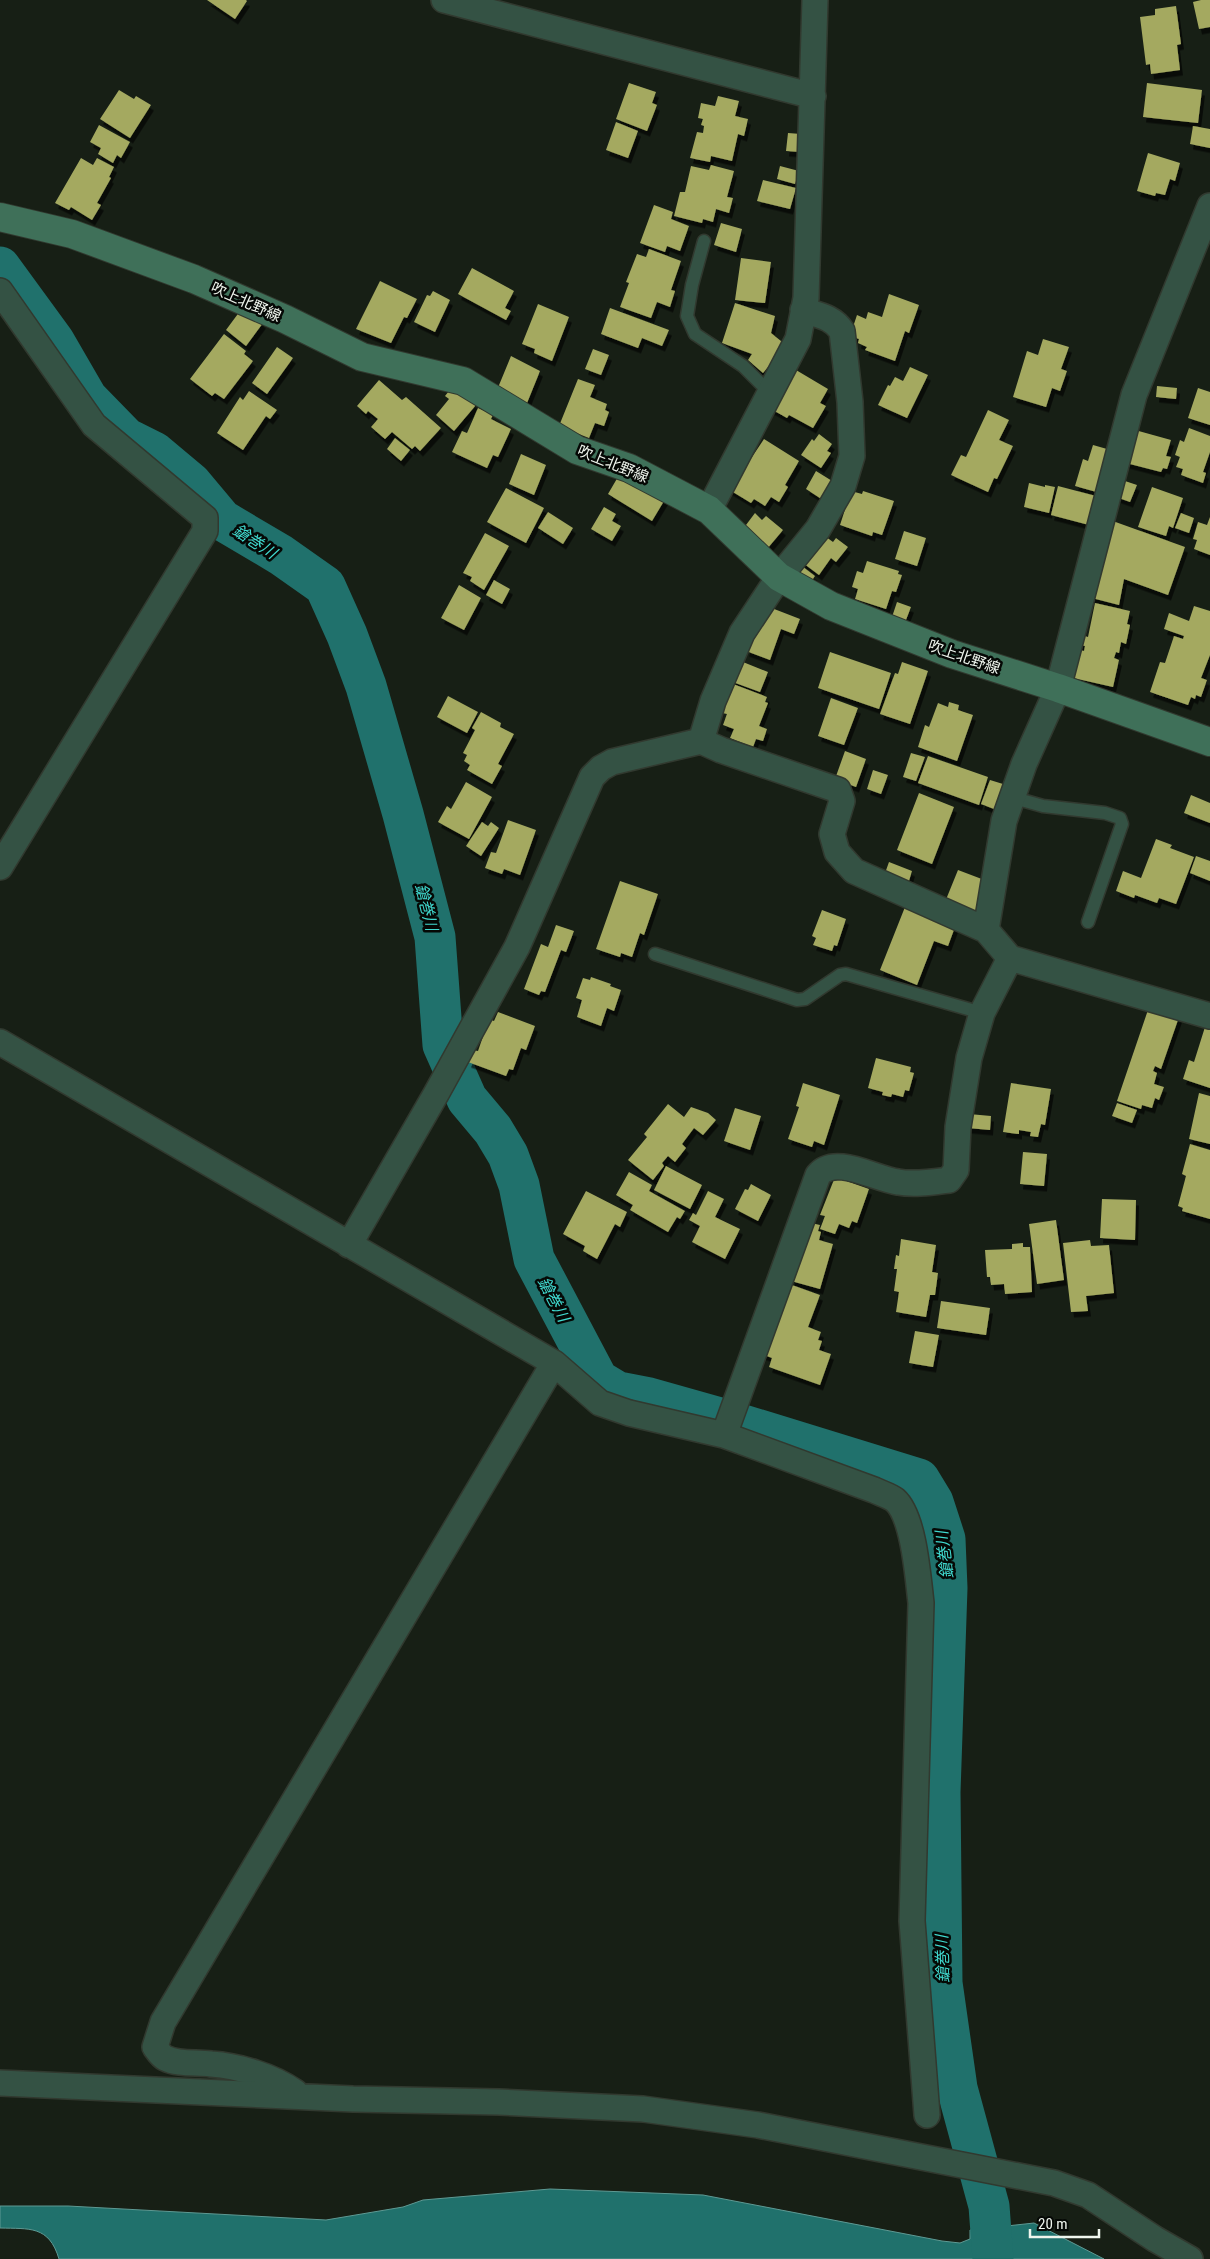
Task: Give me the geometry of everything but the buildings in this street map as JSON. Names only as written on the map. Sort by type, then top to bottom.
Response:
[{"type":"main road","name":"吹上北野線","points":[[0,217],[72,234],[194,280],[285,319],[362,357],[463,381],[576,450],[629,468],[708,510],[779,577],[831,606],[935,647],[1210,742]]},
{"type":"street","points":[[444,0],[812,96]]},
{"type":"street","points":[[708,510],[798,339],[806,298],[815,0]]},
{"type":"street","points":[[986,930],[1004,821],[1010,797],[1058,688],[1134,395],[1210,206]]},
{"type":"street","points":[[0,291],[94,425],[205,518],[205,532],[0,867]]},
{"type":"street","points":[[701,741],[713,700],[742,633],[779,577],[832,508],[843,486],[852,456],[850,402],[842,331],[837,323],[829,318],[803,310]]},
{"type":"street","points":[[349,1245],[436,1094],[516,947],[592,777],[601,768],[612,762],[701,741],[721,750],[838,790],[842,801],[832,834],[837,852],[854,870],[986,930],[1010,958],[1210,1016]]},
{"type":"street","points":[[724,1435],[818,1175],[824,1168],[836,1165],[899,1183],[949,1180],[956,1170],[958,1126],[969,1058],[982,1013],[1010,958]]},
{"type":"street","points":[[0,1042],[554,1363],[600,1403],[629,1413],[724,1435],[896,1501],[908,1523],[915,1551],[921,1603],[912,1921],[927,2115]]},
{"type":"street","points":[[301,2097],[283,2084],[235,2068],[211,2064],[182,2063],[163,2058],[155,2047],[163,2022],[554,1363]]},
{"type":"street","points":[[0,2083],[301,2097],[499,2102],[643,2109],[758,2125],[1054,2183],[1088,2195],[1180,2254],[1202,2250],[1210,2253]]},
{"type":"lane","points":[[704,241],[686,316],[695,334],[743,366],[770,392]]},
{"type":"lane","points":[[1010,797],[1043,806],[1105,813],[1120,818],[1122,824],[1088,922]]},
{"type":"lane","points":[[656,954],[797,1000],[805,999],[840,974],[846,974],[982,1013]]},
{"type":"water","points":[[550,2189],[703,2195],[960,2243],[970,2239],[970,2230],[1034,2223],[1104,2259],[59,2259],[50,2240],[37,2231],[20,2228],[0,2228],[0,2206],[68,2206],[326,2220],[403,2207],[423,2200]]},
{"type":"waterway","name":"鎗巻川","points":[[0,267],[54,341],[87,398],[126,438],[154,452],[191,483],[222,520],[281,555],[325,586],[347,635],[366,686],[403,814],[435,937],[443,1045],[467,1099],[493,1130],[508,1155],[519,1185],[534,1259],[598,1380],[618,1392],[649,1398],[727,1420],[919,1479],[933,1502],[945,1539],[947,1588],[940,1792],[942,1983],[957,2088],[989,2206],[993,2259]]}]
